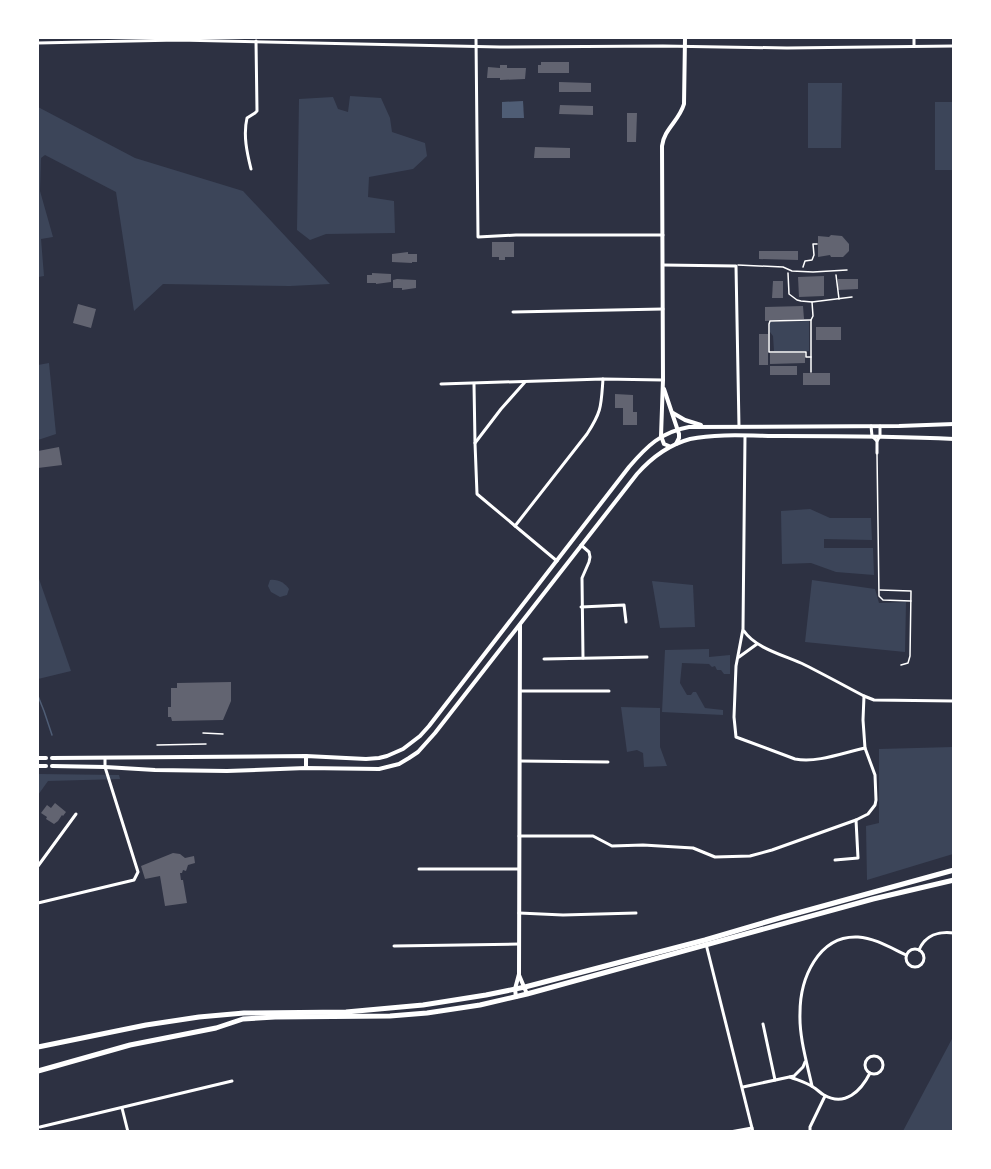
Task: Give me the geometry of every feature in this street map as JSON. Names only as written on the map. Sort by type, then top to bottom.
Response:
[{"type":"main road","points":[[38,1071],[130,1045],[216,1028],[243,1019],[390,1016],[480,1005],[516,997],[954,870]]},
{"type":"main road","points":[[38,1047],[146,1024],[199,1017],[244,1013],[325,1013],[373,1010],[449,1001],[515,989],[954,880]]},
{"type":"street","points":[[313,38],[313,43]]},
{"type":"street","points":[[476,38],[478,237],[663,235]]},
{"type":"street","points":[[674,445],[664,444],[661,436],[663,383],[662,146],[663,137],[681,113],[684,104],[686,38]]},
{"type":"street","points":[[914,38],[914,46]]},
{"type":"street","points":[[38,43],[99,39],[178,39],[476,47],[954,46]]},
{"type":"street","points":[[251,169],[246,146],[246,123],[247,118],[257,111],[256,41]]},
{"type":"street","points":[[663,265],[735,266],[739,427]]},
{"type":"street","points":[[513,312],[663,309]]},
{"type":"street","points":[[441,384],[603,379],[663,383]]},
{"type":"street","points":[[515,526],[597,419],[601,408],[603,379]]},
{"type":"street","points":[[475,443],[525,382]]},
{"type":"street","points":[[663,383],[680,436],[674,445]]},
{"type":"street","points":[[474,384],[477,494],[557,561]]},
{"type":"street","points":[[673,412],[690,422],[705,427]]},
{"type":"street","points":[[954,424],[689,427],[661,436],[629,467],[429,726],[412,743],[387,756],[372,758],[306,756],[55,758],[55,766],[227,771],[306,768],[380,770],[399,764],[418,752],[435,733],[637,474],[663,450],[692,439],[708,437],[880,436],[954,439]]},
{"type":"street","points":[[871,426],[872,436],[877,441]]},
{"type":"street","points":[[877,453],[880,426]]},
{"type":"street","points":[[745,436],[743,629],[737,658],[736,737],[804,761],[865,748]]},
{"type":"street","points":[[580,545],[589,552],[590,557],[582,579],[583,658]]},
{"type":"street","points":[[582,607],[624,605],[626,622]]},
{"type":"street","points":[[513,618],[520,624],[519,974],[515,989],[516,997]]},
{"type":"street","points":[[743,629],[757,644],[804,664],[874,700],[954,701]]},
{"type":"street","points":[[737,658],[757,644]]},
{"type":"street","points":[[544,659],[647,657]]},
{"type":"street","points":[[520,691],[609,691]]},
{"type":"street","points":[[519,836],[592,836],[612,846],[693,848],[715,857],[750,856],[856,820],[868,814],[875,806],[876,800],[875,775],[865,748],[864,696]]},
{"type":"street","points":[[306,756],[306,768]]},
{"type":"street","points":[[38,758],[46,758]]},
{"type":"street","points":[[38,903],[134,880],[137,876],[138,872],[105,767],[105,758]]},
{"type":"street","points":[[519,761],[608,762]]},
{"type":"street","points":[[38,766],[46,766]]},
{"type":"street","points":[[38,866],[76,814]]},
{"type":"street","points":[[835,860],[858,858],[856,820]]},
{"type":"street","points":[[419,869],[519,869]]},
{"type":"street","points":[[519,913],[563,915],[636,913]]},
{"type":"street","points":[[919,950],[921,943],[930,936],[945,932],[954,933]]},
{"type":"street","points":[[812,1086],[801,1028],[800,1006],[806,976],[819,952],[839,940],[860,937],[906,955]]},
{"type":"street","points":[[705,943],[752,1130],[730,1131]]},
{"type":"street","points":[[394,946],[519,944]]},
{"type":"street","points":[[911,950],[919,950],[922,952],[924,962],[915,968],[908,965],[906,955],[911,950]]},
{"type":"street","points":[[519,974],[526,994]]},
{"type":"street","points":[[763,1024],[775,1080]]},
{"type":"street","points":[[870,1056],[877,1057],[882,1062],[882,1068],[877,1073],[870,1073],[865,1068],[866,1061],[870,1056]]},
{"type":"street","points":[[742,1087],[794,1076],[799,1073],[806,1060]]},
{"type":"street","points":[[790,1077],[812,1086],[825,1096],[844,1099],[862,1087],[870,1073]]},
{"type":"street","points":[[40,1127],[232,1082]]},
{"type":"street","points":[[810,1131],[825,1096]]},
{"type":"street","points":[[122,1108],[128,1131]]},
{"type":"lane","points":[[735,266],[783,267],[803,271],[847,270]]},
{"type":"lane","points":[[877,453],[879,596],[881,600],[911,601]]},
{"type":"lane","points":[[879,590],[911,591],[910,656],[908,663],[901,665]]},
{"type":"lane","points":[[203,733],[223,734]]},
{"type":"lane","points":[[157,745],[206,744]]},
{"type":"path","points":[[803,271],[805,261],[812,260],[814,255],[813,244],[817,244]]},
{"type":"path","points":[[786,269],[789,278],[788,290],[796,300],[812,302],[852,297]]},
{"type":"path","points":[[836,271],[839,299]]},
{"type":"path","points":[[811,372],[812,302]]},
{"type":"path","points":[[811,320],[770,321],[769,324],[769,352],[806,352],[806,357],[811,357]]},
{"type":"shaded area","points":[[808,83],[842,83],[841,148],[808,148]]},
{"type":"shaded area","points":[[350,96],[381,98],[390,118],[392,132],[425,143],[427,156],[413,169],[369,177],[368,197],[394,201],[395,233],[326,234],[310,240],[297,230],[299,99],[333,97],[338,109],[348,112]]},
{"type":"shaded area","points":[[523,101],[524,118],[502,118],[502,102]]},
{"type":"shaded area","points":[[935,102],[953,102],[953,170],[935,170]]},
{"type":"shaded area","points":[[38,107],[135,158],[243,191],[330,284],[290,286],[163,284],[134,311],[116,192],[45,155],[41,158],[40,191],[53,237],[41,239],[44,276],[38,277]]},
{"type":"shaded area","points":[[809,321],[809,351],[774,351],[770,322]]},
{"type":"shaded area","points":[[49,363],[56,434],[38,440],[38,365]]},
{"type":"shaded area","points":[[810,509],[830,518],[871,518],[872,540],[824,539],[824,548],[873,548],[874,575],[836,572],[811,563],[782,564],[781,511]]},
{"type":"shaded area","points":[[38,576],[71,671],[38,679]]},
{"type":"shaded area","points":[[270,580],[285,585],[289,589],[287,595],[280,597],[271,592],[268,586]]},
{"type":"shaded area","points":[[812,580],[875,589],[879,603],[906,602],[905,652],[805,642]]},
{"type":"shaded area","points":[[652,581],[693,585],[695,627],[660,628]]},
{"type":"shaded area","points":[[709,649],[709,657],[730,655],[730,674],[724,674],[709,664],[682,663],[680,683],[687,695],[696,692],[705,708],[723,710],[723,715],[662,712],[665,650]]},
{"type":"shaded area","points":[[621,707],[660,708],[660,747],[667,766],[644,767],[643,753],[637,750],[627,752]]},
{"type":"shaded area","points":[[953,747],[953,854],[867,880],[866,826],[879,823],[879,749]]},
{"type":"shaded area","points":[[38,774],[119,775],[120,779],[48,781],[38,795]]},
{"type":"shaded area","points":[[953,1037],[953,1131],[903,1131]]},
{"type":"building","points":[[541,62],[569,62],[569,73],[538,73],[538,65],[541,65]]},
{"type":"building","points":[[500,65],[507,65],[507,68],[526,68],[525,79],[487,78],[488,67],[500,68]]},
{"type":"building","points":[[559,82],[591,83],[591,92],[559,92]]},
{"type":"building","points":[[560,105],[593,106],[593,115],[559,114]]},
{"type":"building","points":[[627,113],[637,113],[636,142],[627,142]]},
{"type":"building","points":[[535,147],[570,148],[570,158],[534,158]]},
{"type":"building","points":[[831,235],[842,236],[849,244],[849,251],[843,257],[831,257],[830,255],[818,257],[818,236],[829,237]]},
{"type":"building","points":[[492,242],[514,242],[514,257],[499,260],[499,257],[492,257]]},
{"type":"building","points":[[759,251],[798,251],[798,260],[759,259]]},
{"type":"building","points":[[408,252],[408,254],[417,254],[417,262],[392,262],[392,254]]},
{"type":"building","points":[[372,273],[391,274],[391,282],[367,283],[367,275],[372,275]]},
{"type":"building","points":[[824,276],[824,296],[799,297],[798,277]]},
{"type":"building","points":[[838,279],[858,279],[858,289],[838,290]]},
{"type":"building","points":[[393,280],[416,280],[416,288],[402,290],[402,288],[393,288]]},
{"type":"building","points":[[773,281],[783,281],[783,298],[772,298]]},
{"type":"building","points":[[78,304],[96,309],[91,328],[73,323]]},
{"type":"building","points":[[803,306],[804,319],[765,321],[765,307]]},
{"type":"building","points":[[816,327],[841,327],[841,340],[816,340]]},
{"type":"building","points":[[759,334],[768,334],[768,365],[759,365]]},
{"type":"building","points":[[770,353],[805,353],[805,363],[770,364]]},
{"type":"building","points":[[770,366],[797,366],[797,375],[770,375]]},
{"type":"building","points":[[803,373],[830,373],[830,385],[803,385]]},
{"type":"building","points":[[615,394],[633,395],[633,412],[637,412],[637,425],[623,425],[623,408],[615,408]]},
{"type":"building","points":[[59,447],[62,465],[38,468],[38,451]]},
{"type":"building","points":[[231,682],[231,701],[223,720],[172,721],[171,717],[168,717],[168,707],[171,707],[171,688],[177,688],[177,683]]},
{"type":"building","points":[[55,803],[66,812],[54,824],[41,813],[47,805],[51,808]]},
{"type":"building","points":[[173,853],[185,858],[194,856],[195,863],[188,865],[186,871],[183,870],[180,873],[187,903],[165,906],[160,876],[145,879],[141,866]]},
{"type":"waterway","points":[[38,696],[52,735]]}]
